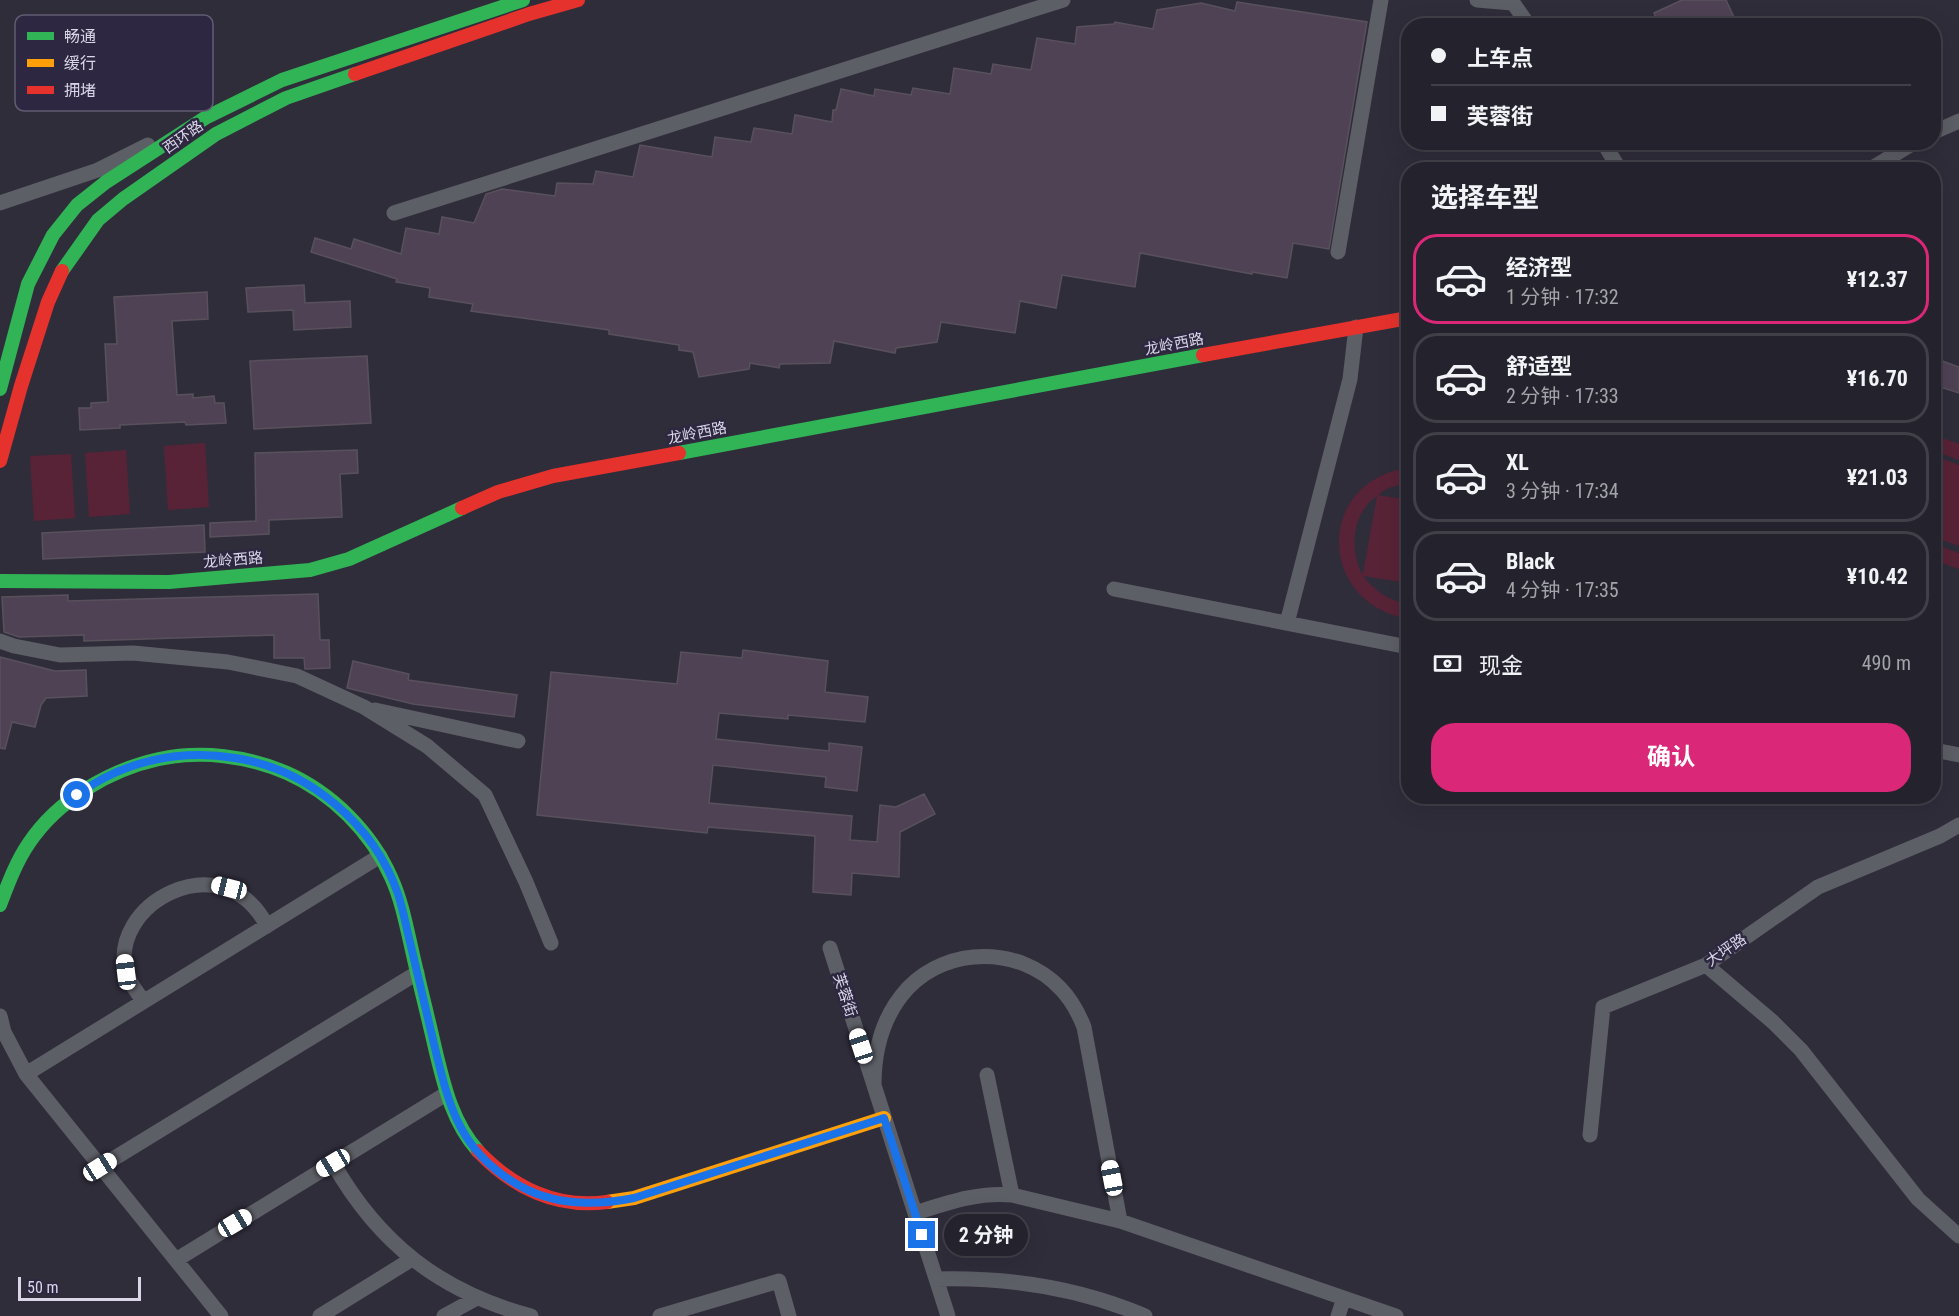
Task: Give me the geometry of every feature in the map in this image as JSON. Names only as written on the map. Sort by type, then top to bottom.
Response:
[{"type":"street","name":"西环路","points":[[0,389],[28,284],[52,235],[77,205],[106,182],[205,117],[282,80],[523,0]]},
{"type":"street","name":"西环路","points":[[0,461],[24,375],[48,302],[61,272],[98,220],[123,199],[216,134],[286,98],[529,14],[578,0]]},
{"type":"street","points":[[394,213],[1063,0]]},
{"type":"street","points":[[1338,252],[1381,0]]},
{"type":"street","points":[[1477,0],[1511,2],[1523,18]]},
{"type":"street","points":[[0,203],[98,170],[205,117]]},
{"type":"street","points":[[1941,129],[1959,121]]},
{"type":"street","points":[[1882,162],[1902,150]]},
{"type":"street","name":"龙岭西路","points":[[0,581],[169,582],[310,570],[350,560],[498,492],[553,476],[1401,319]]},
{"type":"street","points":[[1287,623],[1350,379],[1356,327]]},
{"type":"street","points":[[1114,589],[1401,646]]},
{"type":"street","points":[[0,641],[60,655],[134,653],[228,662],[297,676],[364,707],[427,746],[485,795],[526,882],[551,943]]},
{"type":"street","points":[[364,707],[518,741]]},
{"type":"street","points":[[1941,751],[1959,755]]},
{"type":"street","points":[[0,905],[12,873],[33,837],[60,807],[93,783],[130,766],[170,756],[212,754],[252,760],[291,774],[326,795],[356,823],[380,856],[398,893],[452,1111],[470,1143],[495,1169],[526,1189],[561,1201],[579,1204],[607,1203],[634,1198],[884,1118]]},
{"type":"street","name":"大坪路","points":[[1590,1135],[1603,1007],[1706,965],[1818,887],[1940,836],[1959,825]]},
{"type":"street","points":[[26,1074],[380,856]]},
{"type":"street","points":[[144,1001],[133,988],[126,972],[124,955],[135,923],[143,913],[164,896],[176,890],[202,884],[229,888],[252,903],[261,913],[267,926]]},
{"type":"street","name":"芙蓉街","points":[[830,948],[948,1316]]},
{"type":"street","points":[[874,1085],[875,1058],[881,1032],[898,1000],[920,978],[946,963],[976,956],[1007,958],[1036,969],[1060,987],[1078,1012],[1084,1027],[1120,1221]]},
{"type":"street","points":[[1706,965],[1773,1022],[1801,1050],[1918,1199],[1959,1236]]},
{"type":"street","points":[[100,1167],[417,973]]},
{"type":"street","points":[[0,1016],[4,1032],[26,1074],[221,1316]]},
{"type":"street","points":[[987,1075],[1012,1195]]},
{"type":"street","points":[[176,1260],[446,1094]]},
{"type":"street","points":[[333,1163],[360,1206],[376,1226],[412,1259],[434,1276],[477,1298],[507,1310],[531,1316]]},
{"type":"street","points":[[915,1213],[971,1196],[1012,1195],[1120,1221],[1396,1316]]},
{"type":"street","points":[[320,1316],[412,1259]]},
{"type":"street","points":[[936,1279],[1000,1279],[1031,1283],[1093,1296],[1145,1316]]},
{"type":"street","points":[[660,1316],[779,1281],[789,1316]]},
{"type":"street","points":[[444,1316],[477,1298]]},
{"type":"street","points":[[1338,1316],[1344,1298]]},
{"type":"shaded area","points":[[1941,438],[1959,444],[1959,460],[1941,454]]},
{"type":"shaded area","points":[[205,443],[209,507],[168,510],[164,446]]},
{"type":"shaded area","points":[[126,450],[130,514],[89,517],[85,453]]},
{"type":"shaded area","points":[[71,454],[75,518],[34,521],[30,456]]},
{"type":"shaded area","points":[[1941,459],[1959,465],[1959,546],[1941,540]]},
{"type":"shaded area","points":[[1401,470],[1401,485],[1388,488],[1378,495],[1401,499],[1401,582],[1363,576],[1383,594],[1401,602],[1401,616],[1378,608],[1356,590],[1343,567],[1339,542],[1343,517],[1356,495],[1378,478]],"holes":[[[1377,496],[1362,574],[1355,553],[1355,532],[1362,512]]]},
{"type":"shaded area","points":[[1941,547],[1959,553],[1959,569],[1941,563]]},
{"type":"building","points":[[1682,0],[1726,0],[1734,18],[1656,18],[1654,13]]},
{"type":"building","points":[[1237,2],[1367,22],[1329,249],[1293,243],[1287,278],[1252,272],[1252,274],[1140,253],[1135,287],[1062,275],[1056,308],[1020,301],[1015,333],[941,322],[937,342],[896,348],[895,353],[834,341],[830,363],[780,364],[779,368],[750,363],[749,369],[699,377],[693,352],[679,350],[679,345],[609,334],[609,330],[471,311],[473,304],[429,297],[430,288],[396,282],[397,279],[311,252],[315,238],[351,249],[354,239],[401,254],[406,228],[439,234],[442,217],[474,223],[486,194],[502,189],[555,196],[557,183],[593,184],[596,171],[633,177],[640,145],[712,157],[715,137],[751,142],[754,128],[792,134],[795,115],[832,122],[833,110],[836,110],[841,89],[874,96],[875,89],[911,95],[913,88],[950,94],[954,68],[991,74],[993,64],[1031,70],[1037,38],[1075,44],[1077,27],[1114,24],[1115,22],[1153,29],[1157,10],[1201,3],[1235,11]]},
{"type":"building","points":[[304,285],[305,303],[350,301],[351,327],[294,330],[293,310],[248,312],[246,288]]},
{"type":"building","points":[[207,292],[208,319],[172,321],[177,395],[193,394],[193,398],[214,396],[215,403],[224,403],[226,423],[120,425],[120,428],[80,430],[79,408],[91,408],[91,403],[108,402],[105,344],[117,344],[114,297]]},
{"type":"building","points":[[367,356],[371,423],[254,429],[250,361]]},
{"type":"building","points":[[1941,361],[1959,367],[1959,393],[1941,387]]},
{"type":"building","points":[[357,450],[358,473],[340,474],[342,517],[269,520],[269,534],[210,537],[210,523],[256,521],[255,453]]},
{"type":"building","points":[[204,525],[205,552],[43,559],[42,533]]},
{"type":"building","points":[[318,594],[320,640],[329,640],[330,668],[305,669],[304,658],[274,658],[274,635],[84,641],[84,635],[19,637],[4,632],[2,597],[68,595],[68,601]]},
{"type":"building","points":[[743,650],[828,661],[825,692],[868,697],[865,722],[788,715],[788,719],[719,713],[716,739],[829,751],[829,743],[862,747],[857,791],[825,787],[826,777],[713,765],[709,803],[852,816],[850,840],[877,842],[880,805],[896,807],[924,794],[935,814],[900,832],[899,877],[852,873],[851,895],[813,892],[815,836],[708,827],[707,833],[537,815],[551,672],[677,684],[681,652],[742,658]]},
{"type":"building","points":[[0,657],[55,671],[86,670],[87,696],[46,698],[41,705],[35,727],[12,722],[5,749],[0,748]]},
{"type":"building","points":[[353,661],[409,674],[408,680],[517,695],[514,717],[413,704],[347,688]]},
{"type":"traffic: fast","points":[[0,389],[28,284],[53,235],[77,205],[106,182],[205,118],[282,80],[523,0]]},
{"type":"traffic: fast","points":[[62,271],[98,220],[123,199],[216,134],[286,98],[355,74]]},
{"type":"traffic: fast","points":[[679,453],[1203,355]]},
{"type":"traffic: fast","points":[[0,581],[169,582],[310,570],[349,559],[462,508]]},
{"type":"traffic: fast","points":[[0,905],[20,858],[41,827],[70,800],[86,789],[122,771],[140,764],[175,756],[208,755],[256,762],[304,781],[334,803],[361,830],[383,860],[391,877],[404,915],[446,1089],[455,1115],[478,1151]]},
{"type":"traffic: slow","points":[[607,1202],[634,1198],[884,1118]]},
{"type":"traffic: jam","points":[[355,74],[529,14],[578,0]]},
{"type":"traffic: jam","points":[[0,461],[48,302],[62,271]]},
{"type":"traffic: jam","points":[[1203,355],[1401,319]]},
{"type":"traffic: jam","points":[[462,508],[498,492],[553,476],[679,453]]},
{"type":"traffic: jam","points":[[478,1151],[505,1175],[536,1193],[570,1202],[607,1202]]},
{"type":"route","points":[[77,795],[93,783],[130,766],[170,756],[212,754],[252,760],[291,774],[326,795],[356,823],[380,856],[398,893],[446,1094],[460,1128],[482,1157],[510,1180],[526,1189],[543,1196],[579,1204],[616,1202],[884,1118],[922,1235]]}]
